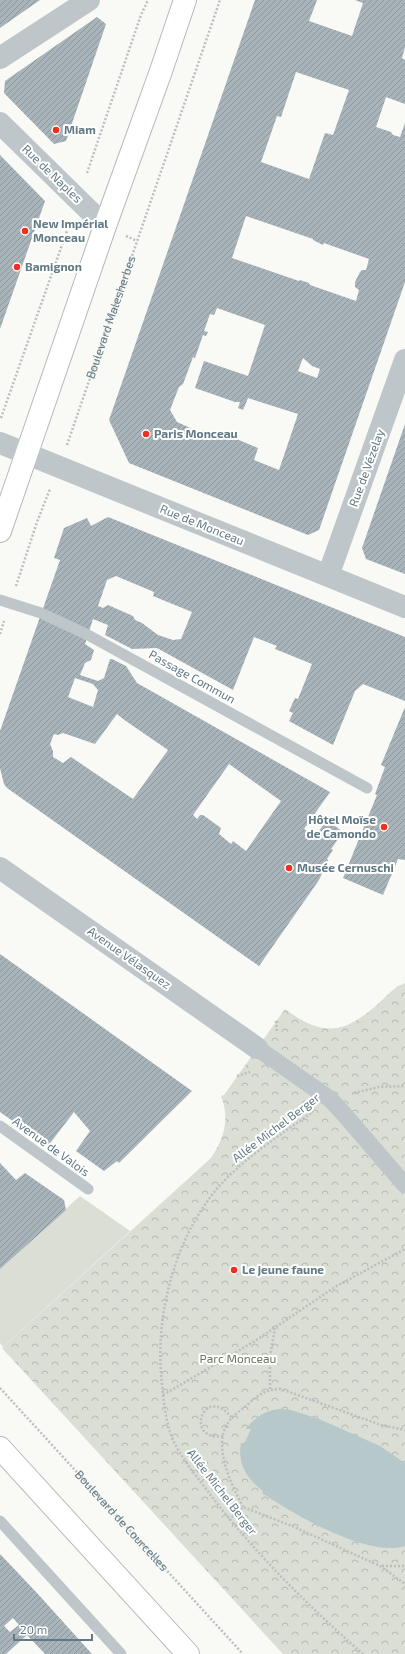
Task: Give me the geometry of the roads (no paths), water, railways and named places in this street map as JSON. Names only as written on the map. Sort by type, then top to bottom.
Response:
[{"type":"main road","points":[[0,531],[185,0]]},
{"type":"main road","points":[[0,1448],[188,1654]]},
{"type":"street","points":[[0,58],[89,0]]},
{"type":"street","name":"Rue de Naples","points":[[0,123],[105,226]]},
{"type":"street","name":"Rue de Vézelay","points":[[328,576],[405,360]]},
{"type":"street","name":"Rue de Monceau","points":[[0,444],[405,607]]},
{"type":"street","name":"Avenue Vélasquez","points":[[0,868],[257,1048]]},
{"type":"street","points":[[257,1048],[330,1099],[405,1185]]},
{"type":"lane","name":"Passage Commun","points":[[5,601],[41,613],[88,635],[367,788]]},
{"type":"lane","name":"Avenue de Valois","points":[[0,1126],[88,1189]]},
{"type":"lane","points":[[0,1521],[121,1654]]},
{"type":"place","name":"Miam","points":[[56,130]]},
{"type":"place","name":"New Impérial Monceau","points":[[25,231]]},
{"type":"place","name":"Bamignon","points":[[17,267]]},
{"type":"place","name":"Paris Monceau","points":[[146,434]]},
{"type":"place","name":"Hôtel Moïse de Camondo","points":[[384,827]]},
{"type":"place","name":"Musée Cernuschi","points":[[289,868]]},
{"type":"place","name":"Le jeune faune","points":[[234,1270]]},
{"type":"park label","name":"Parc Monceau","points":[[238,1359]]}]
